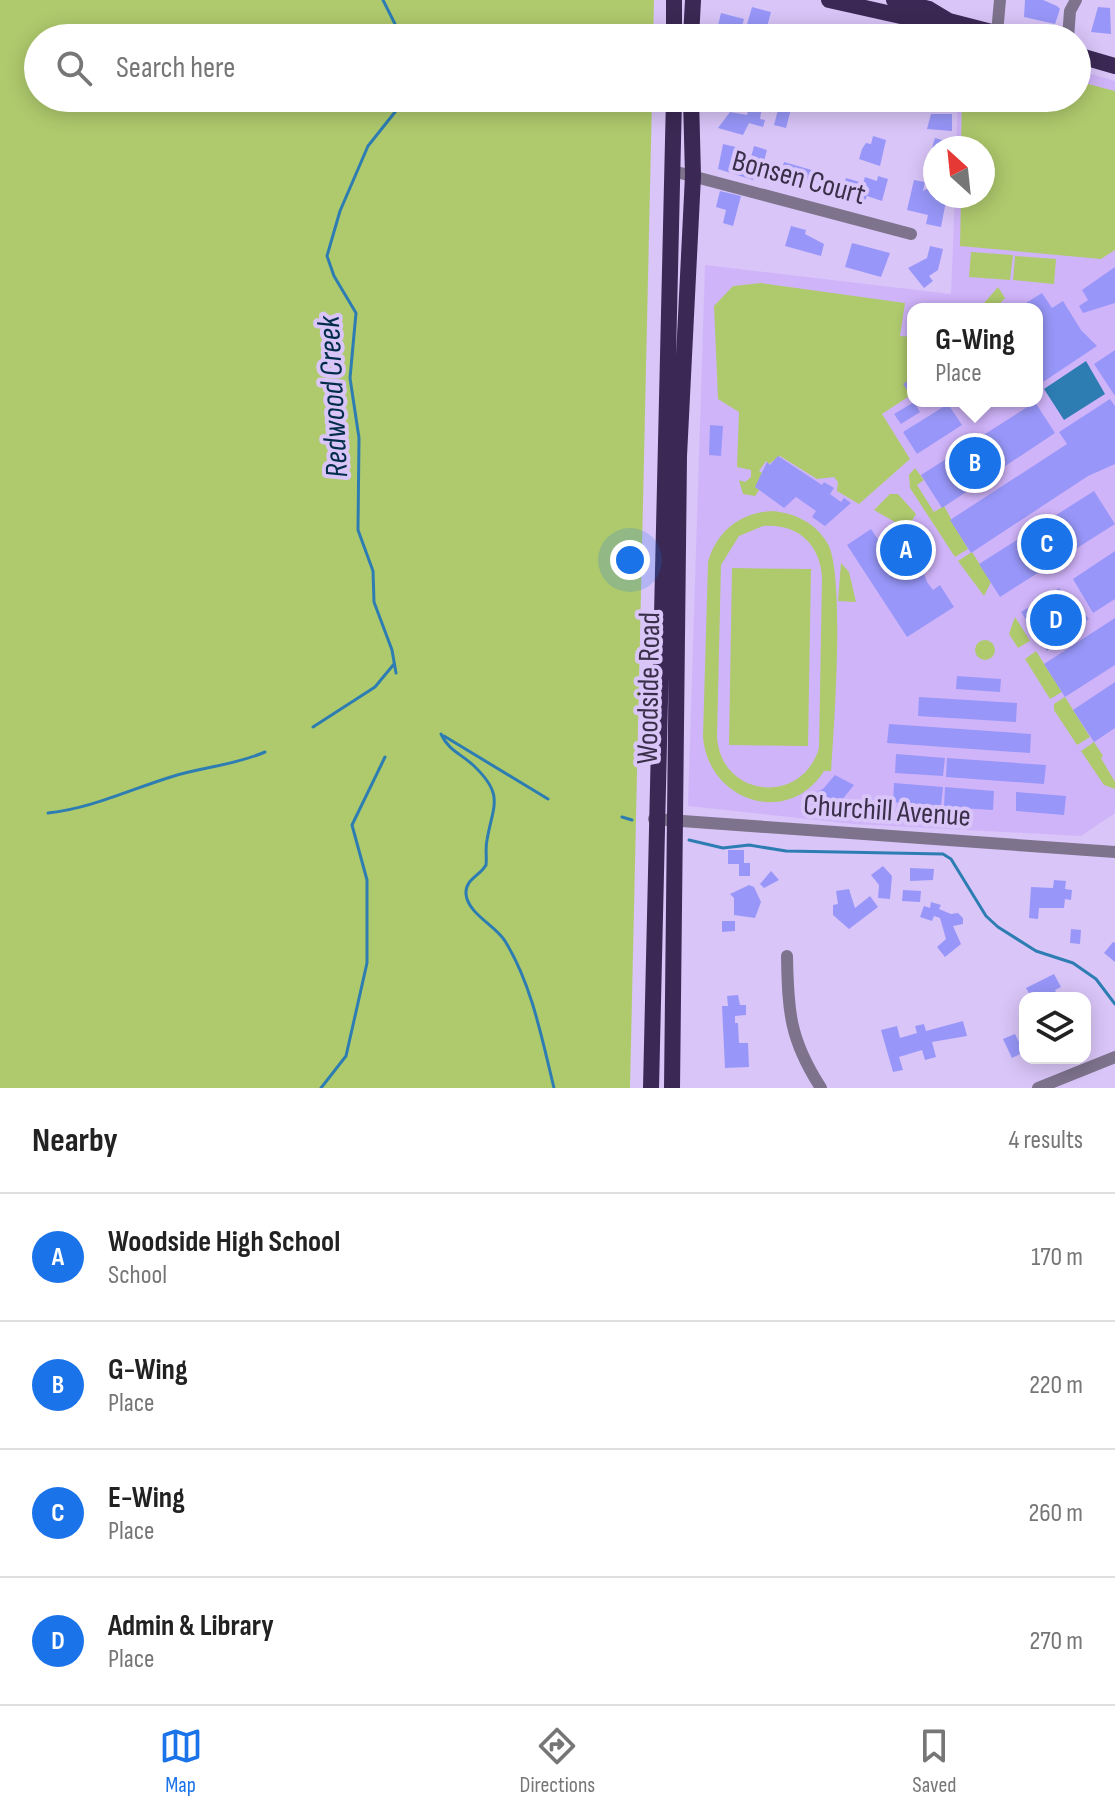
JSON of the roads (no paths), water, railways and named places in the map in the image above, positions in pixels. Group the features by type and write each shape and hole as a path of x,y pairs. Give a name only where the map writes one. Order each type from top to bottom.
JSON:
{"main road":[{"path":"674,0 674,24"},
{"path":"692,24 693,0"},
{"path":"692,19 702,0"},
{"path":"829,0 923,21 961,24"},
{"path":"894,0 929,9 949,21"},
{"path":"1091,59 1115,66"},
{"name":"Woodside Road","path":"651,1088 654,819 674,112"},
{"name":"Woodside Road","path":"672,1088 679,456 693,176 691,112"}],"street":[{"path":"998,24 1000,0"},
{"path":"1069,24 1070,11 1076,0"},
{"name":"Bonsen Court","path":"673,171 911,234"},
{"name":"Churchill Avenue","path":"654,819 1115,852"},
{"path":"787,956 788,1016 794,1041 821,1088"},
{"path":"1038,1088 1081,1068 1115,1057"}],"water":[{"path":"1086,361 1105,394 1064,420 1044,389"}],"waterway":[{"name":"Redwood Creek","path":"383,0 395,24"},
{"name":"Redwood Creek","path":"395,112 368,146 340,211 327,256 334,276 356,313 350,378 359,438 358,530 373,571 374,602 392,650 396,673"},
{"name":"Redwood Creek","path":"313,727 375,687 394,664"},
{"name":"Redwood Creek","path":"441,734 451,748 483,775 493,793 494,809 486,843 486,865 470,881 466,894 472,908 501,935 514,958 535,1013 554,1088"},
{"path":"444,736 548,799"},
{"name":"Redwood Creek","path":"48,813 81,807 174,776 265,752"},
{"path":"321,1088 346,1056 367,963 367,880 352,825 385,757"},
{"path":"622,817 632,820"},
{"path":"689,840 723,848 749,845 786,851 943,854 951,859 986,916 998,927 1036,951 1073,963 1096,979 1115,1004"}],"place":[{"name":"G-Wing","path":"975,463"},
{"name":"E-Wing","path":"1047,544"},
{"name":"Woodside High School","path":"906,550"},
{"name":"Admin & Library","path":"1056,620"}]}
